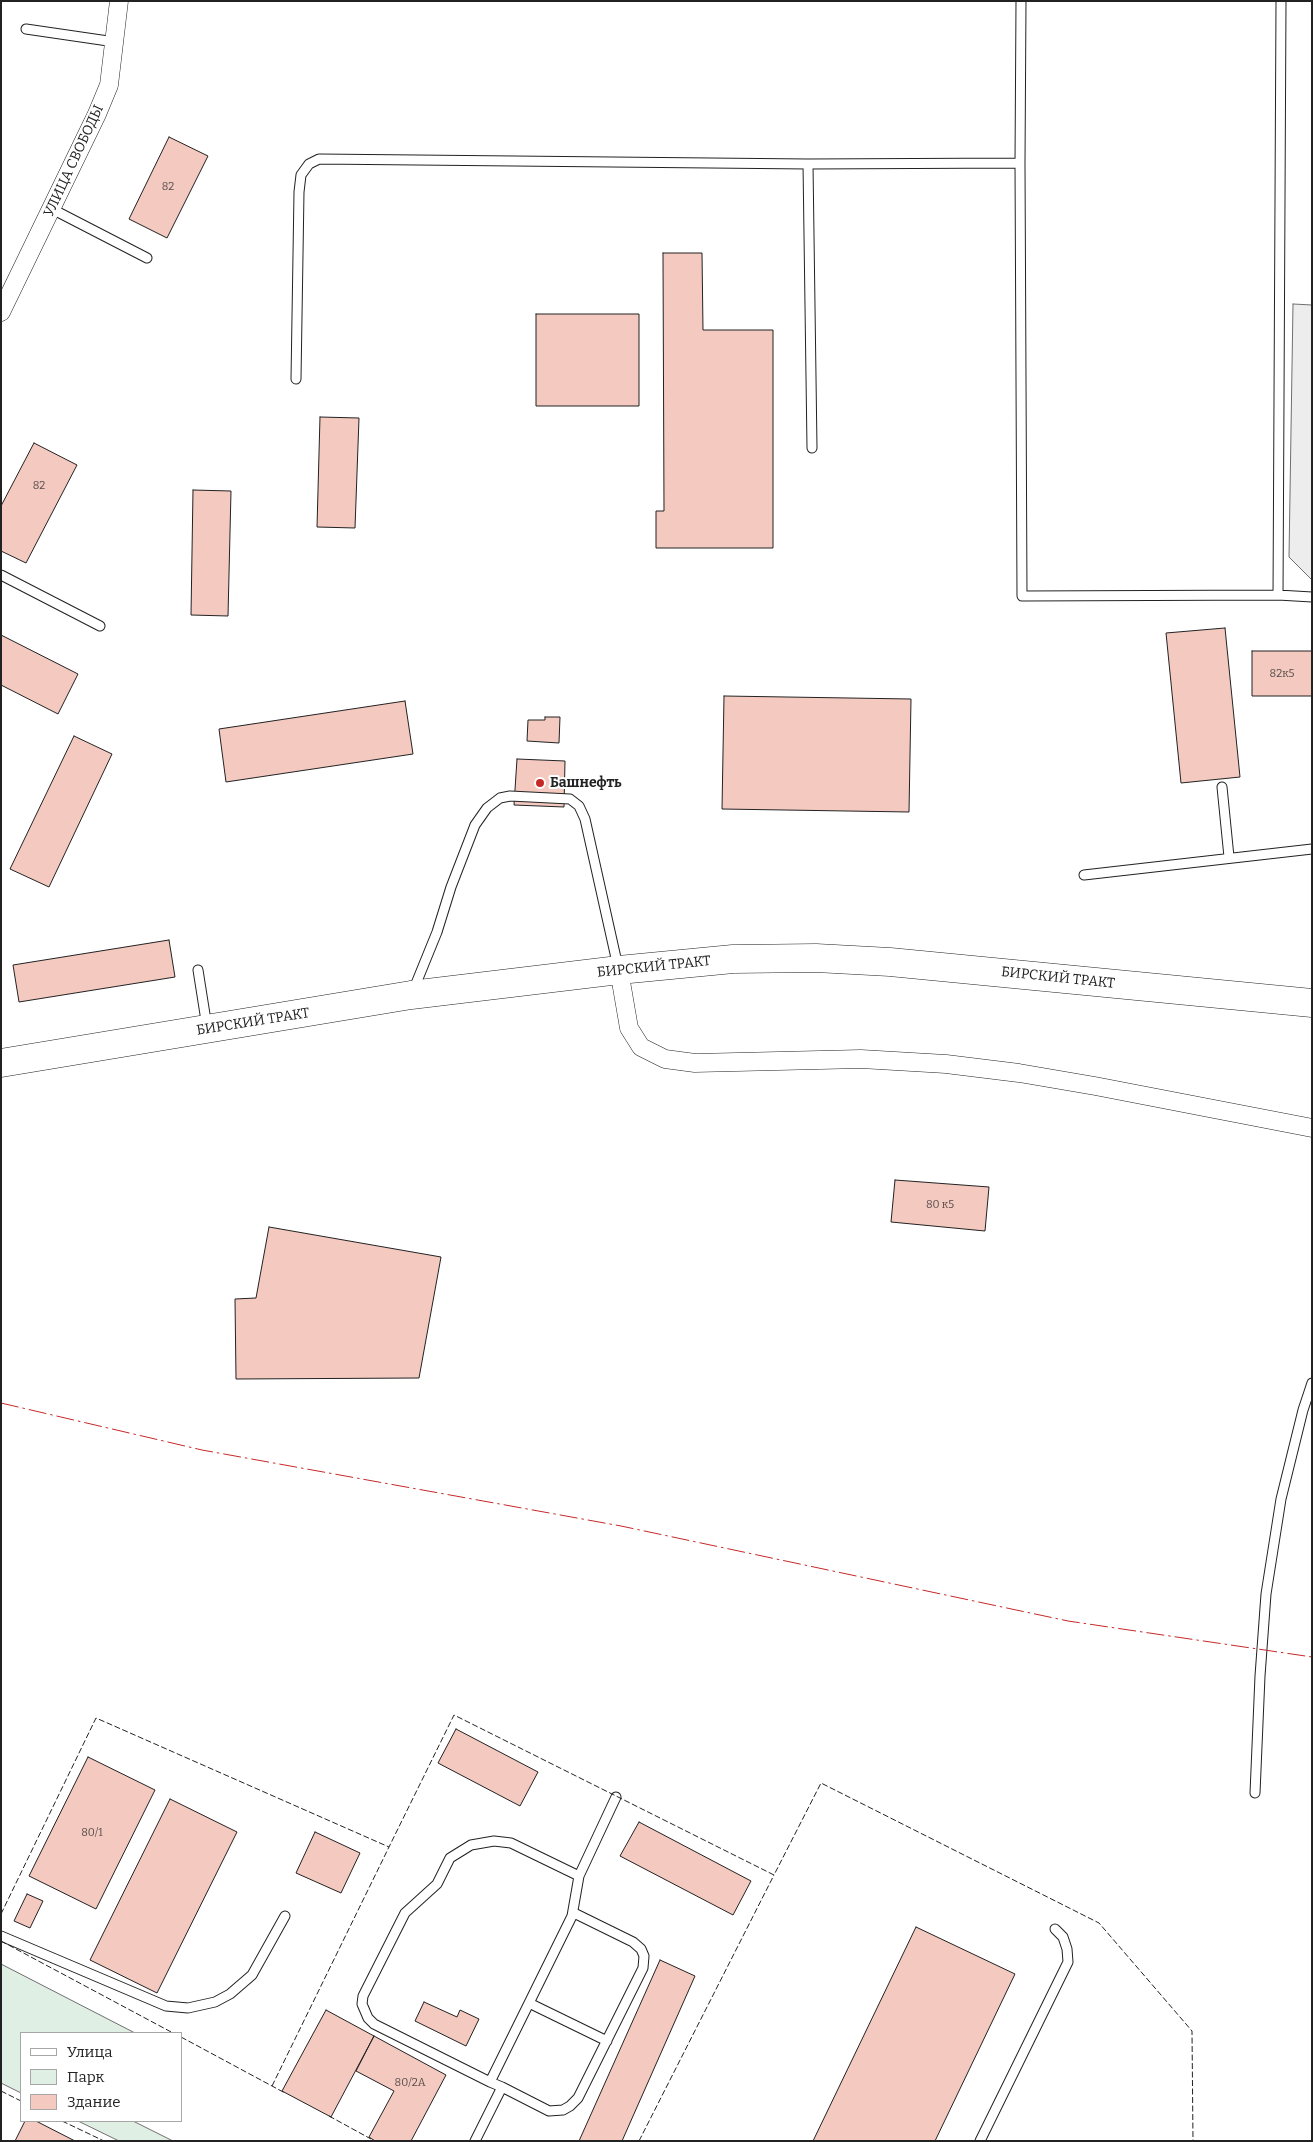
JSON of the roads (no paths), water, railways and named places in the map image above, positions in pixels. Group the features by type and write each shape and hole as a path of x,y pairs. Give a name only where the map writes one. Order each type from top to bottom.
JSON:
{"main road":[{"name":"БИРСКИЙ ТРАКТ","path":"1,1063 411,995 619,970 733,959 816,958 890,962 1312,1003"}],"street":[{"name":"УЛИЦА СВОБОДЫ","path":"1,312 52,209 109,85 119,1"},
{"path":"619,970 628,1028 640,1047 665,1059 696,1063 861,1059 946,1064 1019,1073 1095,1086 1312,1128"}],"lane":[{"path":"1021,1 1022,596 1278,595 1312,597"},
{"path":"1278,595 1281,1"},
{"path":"26,28 115,42"},
{"path":"296,379 299,192 301,175 310,164 319,160 808,164 1020,163"},
{"path":"808,164 812,448"},
{"path":"52,209 147,258"},
{"path":"1,575 100,626"},
{"path":"1222,787 1229,857"},
{"path":"411,995 437,932 451,887 475,825 487,808 500,798 510,796 570,799 579,806 585,819 619,970"},
{"path":"1084,875 1312,849"},
{"path":"198,970 208,1030"},
{"path":"1255,1793 1266,1594 1281,1500 1303,1410 1312,1383"},
{"path":"490,2082 574,1913 578,1876 616,1797"},
{"path":"574,1913 633,1942 644,1956 643,1968 578,2098 563,2110 549,2111 490,2082 374,2024 364,2011 363,1996 402,1917 412,1905 434,1888 450,1858 461,1850 483,1842 511,1843 578,1876"},
{"path":"1,1936 166,2006 188,2008 215,2002 230,1994 252,1976 285,1916"},
{"path":"980,2141 1068,1962 1067,1949 1063,1938 1055,1929"},
{"path":"530,2003 606,2041"},
{"path":"475,2141 502,2087"}],"place":[{"name":"Башнефть","path":"540,783"}]}
